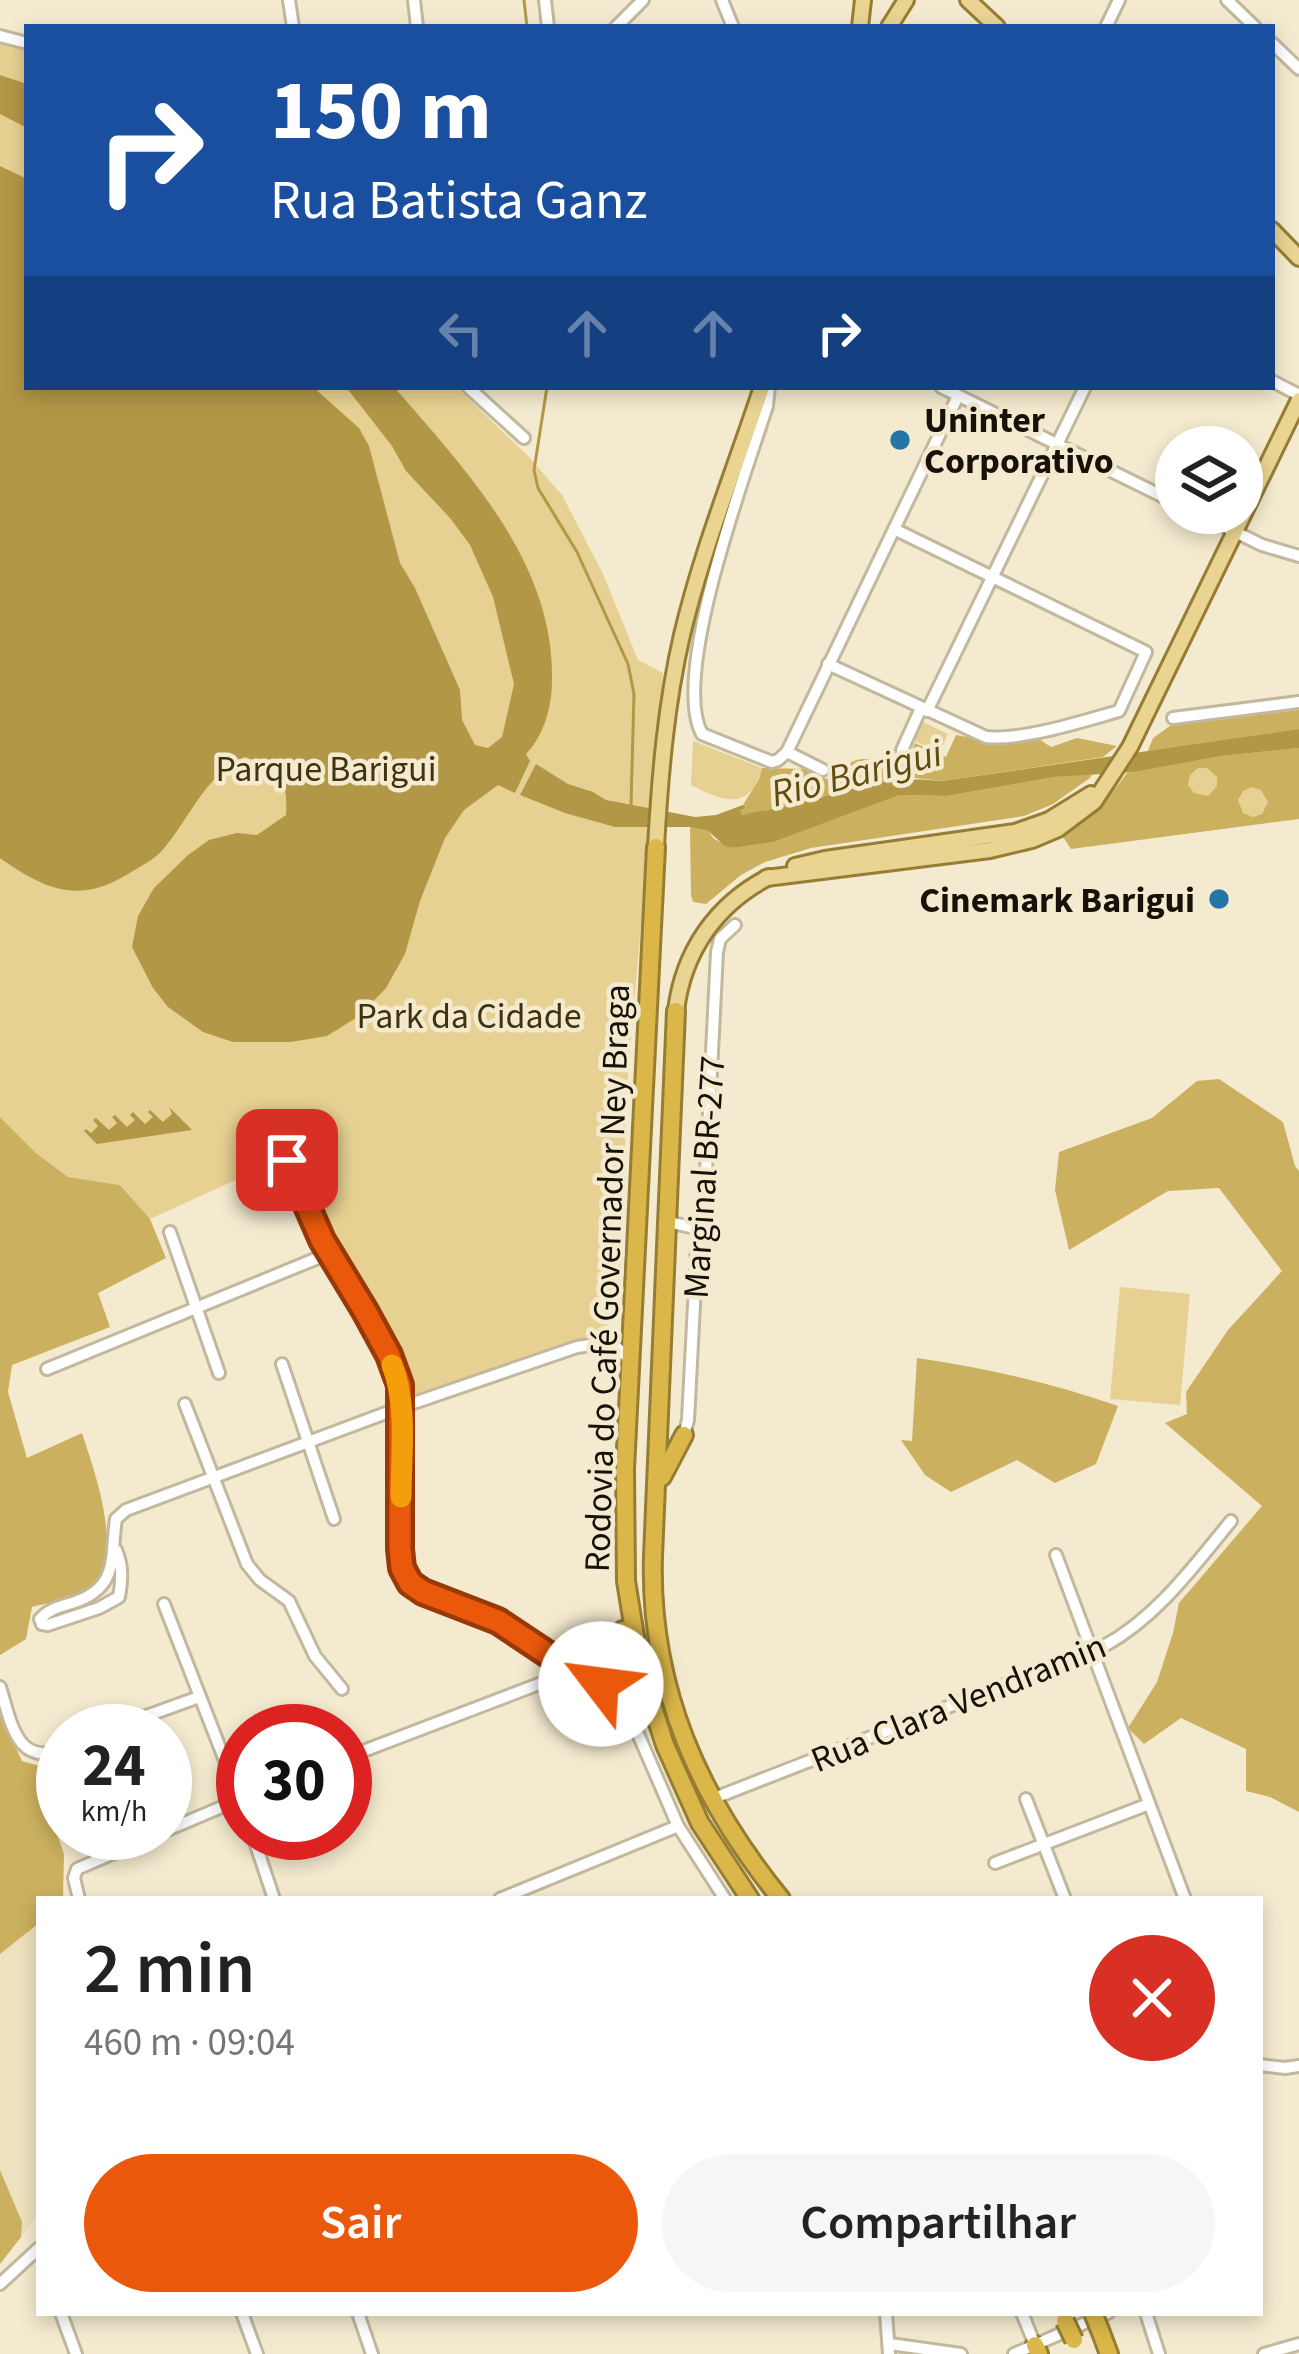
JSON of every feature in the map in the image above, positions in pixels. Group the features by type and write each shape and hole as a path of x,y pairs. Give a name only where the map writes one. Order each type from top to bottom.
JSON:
{"highway":[{"name":"Rodovia do Café Governador Ney Braga","path":"656,847 624,1503 629,1608 643,1679 676,1771 700,1823 748,1896"},
{"name":"Rodovia do Café Governador Ney Braga","path":"676,1011 652,1580 660,1659 676,1717 712,1799 779,1896"},
{"path":"656,1495 684,1436"},
{"path":"619,1690 625,1652 620,1579 624,1503"},
{"path":"720,1856 728,1896"},
{"path":"1064,2317 1077,2347"},
{"path":"1100,2319 1109,2354"}],"main road":[{"path":"968,0 994,24"},
{"path":"1275,233 1299,258"},
{"path":"656,847 668,705 683,632 700,568 764,390"},
{"path":"1263,473 1299,397"},
{"path":"676,1011 685,968 703,935 731,902 766,878 825,860 980,839 1034,826 1081,802 1113,775 1234,534"}],"street":[{"path":"619,24 643,0"},
{"path":"1227,0 1253,24"},
{"path":"1275,46 1299,69"},
{"path":"471,390 524,438"},
{"path":"765,390 767,406 705,607 695,713 702,734 766,760 782,756 823,770"},
{"path":"947,390 1155,493"},
{"path":"902,750 1084,390"},
{"path":"782,756 958,396"},
{"path":"828,664 972,732 997,738 1119,710 1146,652 894,529"},
{"path":"1240,534 1299,556"},
{"path":"1173,718 1299,702"},
{"name":"Marginal BR-277","path":"684,1436 697,1247 704,1212 716,952 720,939 735,925"},
{"path":"287,1160 330,1253 389,1355 400,1385 400,1549 410,1583 498,1621 573,1671 619,1690 678,1826 727,1896"},
{"path":"668,1222 700,1229"},
{"path":"170,1232 219,1373"},
{"path":"47,1369 330,1253"},
{"path":"114,1547 123,1579 119,1597 42,1624 40,1619 48,1610 83,1599 110,1575 116,1519 127,1510 578,1347 611,1342 630,1360"},
{"path":"282,1364 334,1520"},
{"path":"185,1404 250,1570 289,1601 315,1656 342,1689"},
{"name":"Rua Clara Vendramin","path":"712,1799 1117,1639 1148,1616 1231,1521"},
{"path":"1056,1555 1184,1896"},
{"path":"164,1604 216,1738"},
{"path":"372,1748 573,1671"},
{"path":"0,1687 15,1734 36,1754"},
{"path":"178,1704 199,1696"},
{"path":"1026,1799 1064,1896"},
{"path":"995,1863 1149,1804"},
{"path":"507,1896 678,1826"},
{"path":"79,1896 74,1878 77,1868 95,1860"},
{"path":"261,1860 273,1896"},
{"path":"1263,2065 1299,2066"},
{"path":"0,2284 36,2252"},
{"path":"63,2316 76,2354"},
{"path":"243,2316 257,2354"},
{"path":"359,2316 372,2354"},
{"path":"886,2316 889,2349 961,2354"},
{"path":"1023,2316 1037,2349"},
{"path":"1147,2316 1159,2354"},
{"path":"1014,2354 1037,2349 1100,2319"},
{"path":"1264,2354 1299,2344"}],"shaded area":[{"path":"0,75 24,83 24,126 0,114"},
{"path":"0,166 24,178 24,390 316,390 359,428 369,446 400,563 460,690 462,720 475,745 488,748 502,737 514,684 493,597 470,545 406,471 348,390 397,390 476,485 522,557 549,636 552,679 543,729 526,754 530,761 515,793 498,785 464,810 445,838 405,954 386,988 359,1016 327,1036 291,1042 233,1042 203,1032 168,1007 132,947 138,916 154,888 188,855 209,840 237,833 257,835 286,815 283,783 274,770 245,757 231,764 209,785 161,851 93,889 47,885 0,858"},
{"path":"1299,710 1299,729 1147,753 1153,738 1170,726"},
{"path":"1299,729 1299,748 1134,772 1055,777 947,796 900,795 774,842 733,848 708,831 615,827 520,795 536,764 606,800 695,817 743,805 742,815 883,782 942,781"},
{"path":"956,735 995,742 1034,736 1051,747 1077,738 1117,746 1103,757 942,781 907,777 783,808 739,812 746,808 743,805 762,768 807,769 826,779 857,760 905,762 915,743 946,757"},
{"path":"1299,748 1299,819 1071,849 1061,834 1097,807 1127,773","holes":["1198,768 1207,768 1217,777 1217,786 1208,796 1194,793 1188,785","1252,787 1261,790 1268,802 1262,814 1253,817 1243,813 1238,800"]},
{"path":"1092,774 1053,804 1024,816 811,848 765,862 706,904 693,902 690,827 708,831 733,848 774,842 900,795 947,796"},
{"path":"1219,1079 1283,1122 1299,1171 1299,1812 1246,1791 1246,1749 1181,1718 1144,1744 1128,1728 1157,1682 1179,1603 1262,1506 1165,1423 1187,1414 1186,1392 1228,1330 1282,1271 1219,1188 1168,1191 1069,1250 1055,1190 1059,1152 1152,1118 1197,1081"},
{"path":"169,1107 192,1130 97,1144 84,1131 91,1133 98,1126 96,1118 109,1130 117,1123 115,1115 127,1127 135,1120 130,1115 133,1112 145,1124 153,1117 150,1110 163,1122 172,1114"},
{"path":"0,1117 68,1177 120,1185 150,1219 166,1258 98,1293 110,1327 12,1365 8,1392 27,1458 82,1433 104,1509 106,1550 103,1568 90,1588 32,1607 26,1639 0,1655"},
{"path":"917,1358 1019,1377 1118,1406 1096,1464 1055,1483 1017,1460 951,1492 925,1475 901,1440 912,1441"},
{"path":"0,1713 22,1761 36,1765 36,1860 64,1860 63,1896 36,1896 36,1925 0,1954"},
{"path":"0,1737 36,1819 36,1860 51,1860 63,1896 36,1896 36,2218 0,2264"},
{"path":"0,2170 22,2222 21,2237 0,2264"}],"green space":[{"name":"Parque Barigui","path":"0,44 24,50 24,390 459,390 562,495 603,574 638,660 663,673 628,1073 619,1292 604,1335 413,1397 271,1164 150,1219 120,1185 68,1177 0,1117"},
{"path":"921,721 948,734 940,752 912,740"},
{"path":"693,741 762,768 750,792 724,799 691,785"},
{"path":"1203,767 1218,782 1203,797 1188,782"},
{"path":"1253,787 1268,802 1253,817 1238,802"},
{"path":"1120,1287 1190,1294 1180,1405 1110,1399"}],"waterway":[{"path":"524,0 527,24"},
{"path":"547,390 534,470 538,488 577,552 628,664 634,694 631,805"}],"slow traffic":[{"path":"392,1365 402,1407 401,1497"}],"place":[{"name":"Uninter Corporativo","path":"900,440"},
{"name":"Cinemark Barigui","path":"1219,899"}],"route":[{"path":"287,1160 322,1240 389,1355 400,1385 400,1549 410,1583 498,1621 601,1684"}],"water label":[{"name":"Rio Barigui","path":"856,772"}],"park label":[{"name":"Park da Cidade","path":"469,1015"}]}
